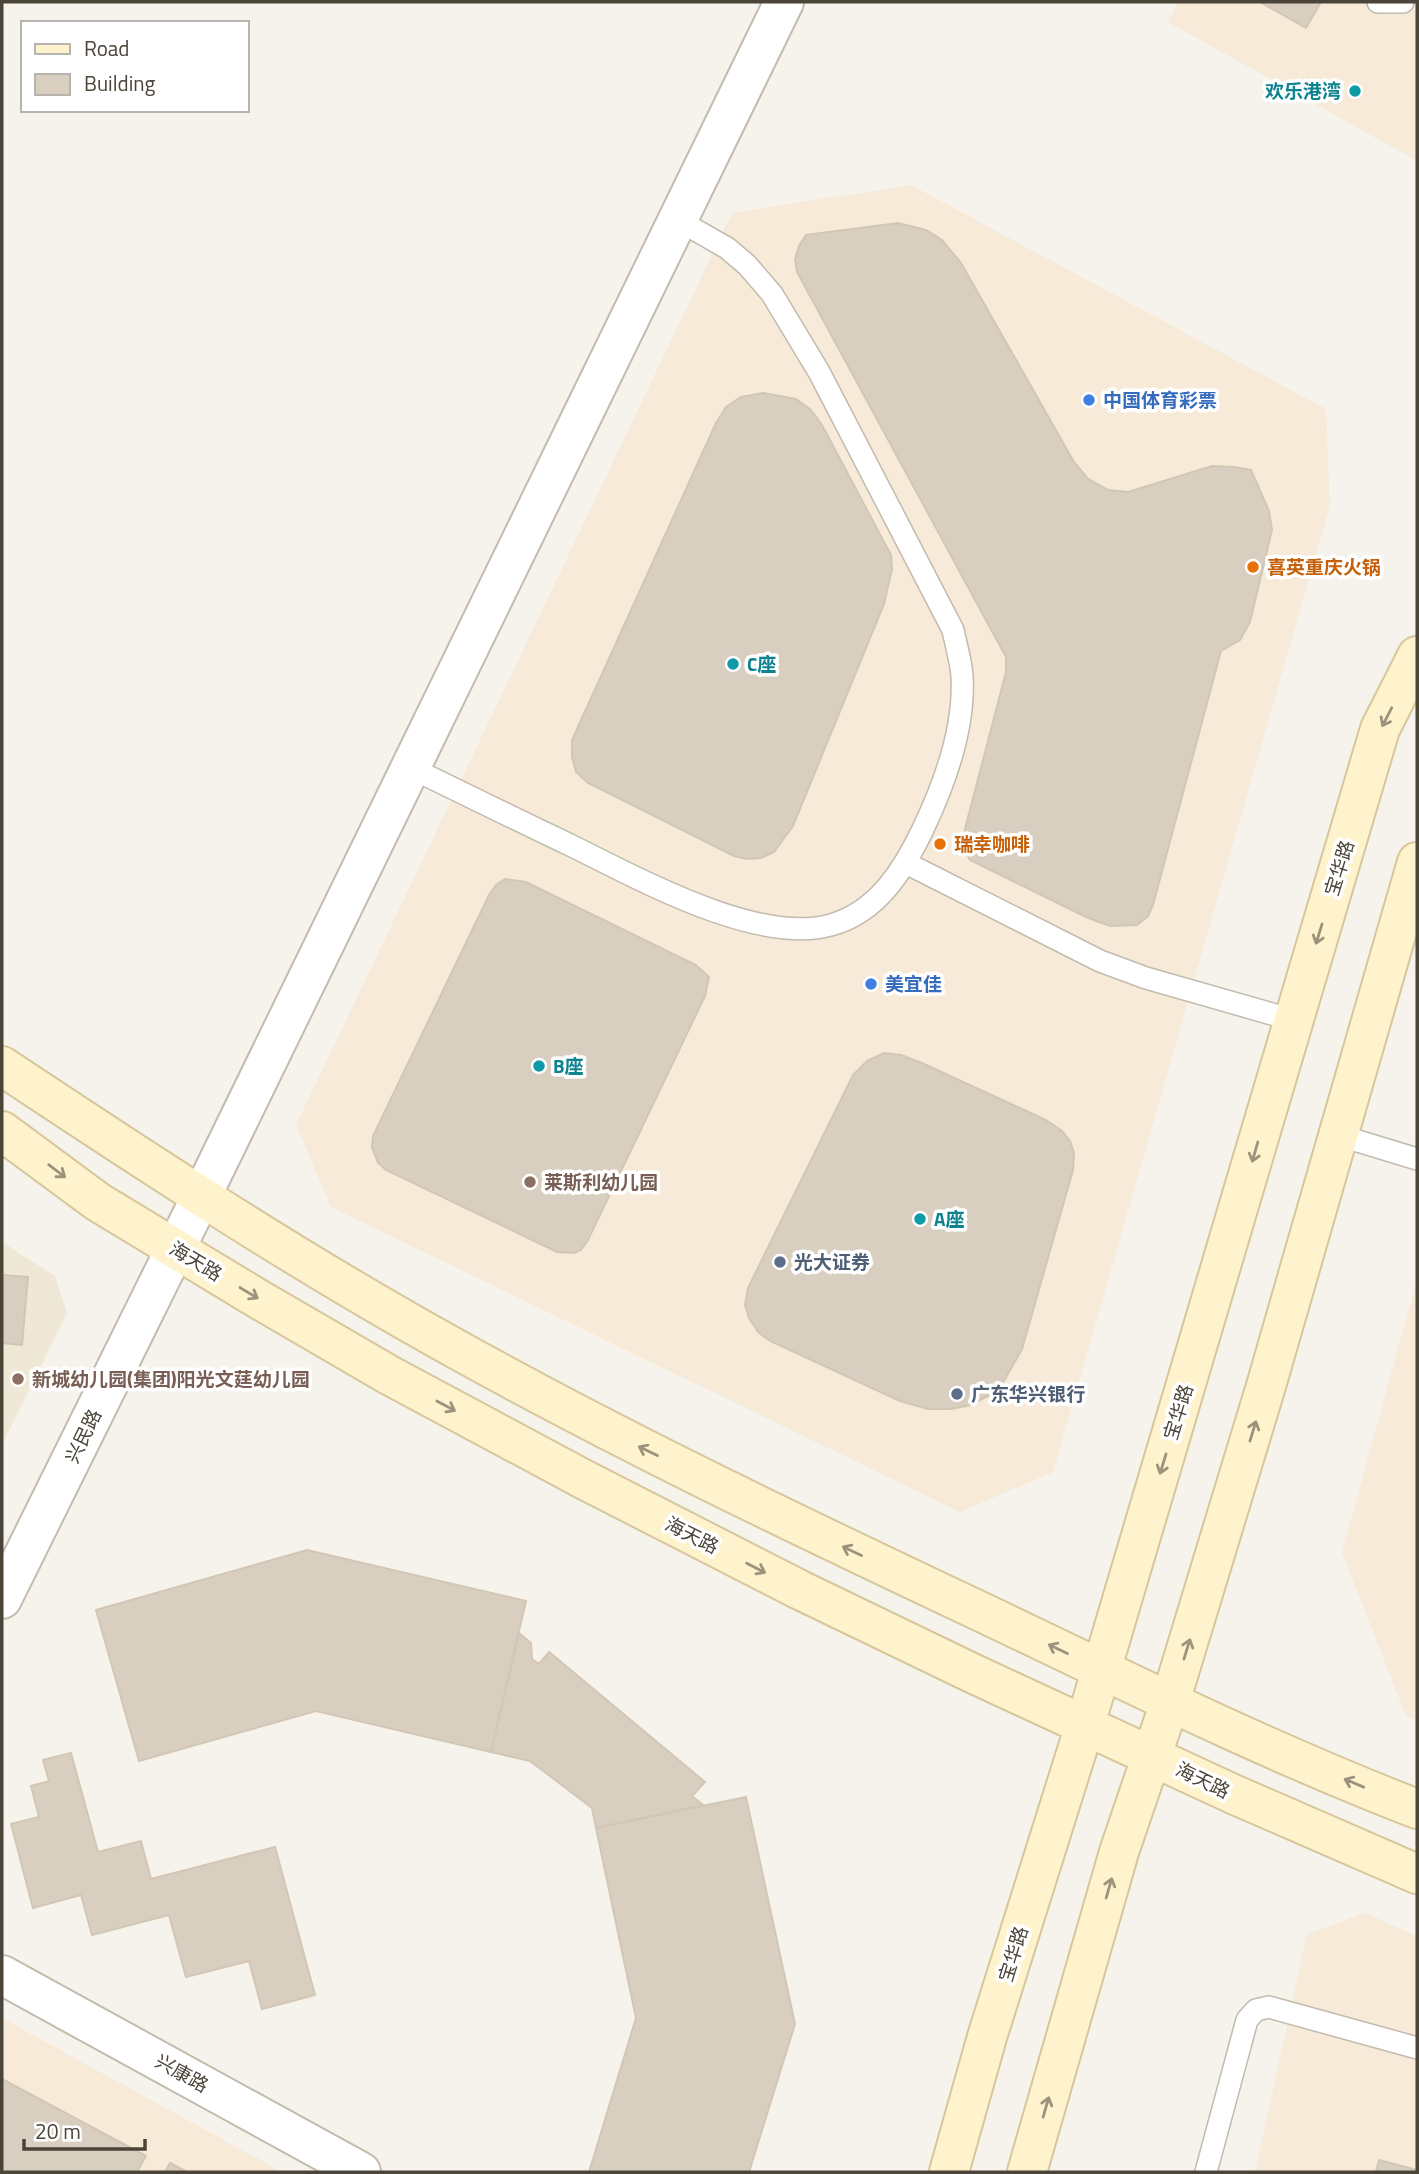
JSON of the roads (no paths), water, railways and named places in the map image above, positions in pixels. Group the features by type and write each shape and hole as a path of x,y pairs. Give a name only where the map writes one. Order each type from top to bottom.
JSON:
{"main road":[{"name":"宝华路","path":"949,2172 991,2024 1085,1725 1380,729 1417,656"},
{"path":"1027,2172 1119,1852 1153,1756 1262,1399 1417,862"},
{"path":"2,1066 201,1197 410,1323 586,1420 818,1535 1251,1740 1417,1809"},
{"name":"海天路","path":"2,1131 98,1202 176,1249 389,1375 583,1479 972,1674 1233,1794 1417,1874"}],"street":[{"name":"兴民路","path":"2,1599 176,1249 784,2"},
{"name":"兴康路","path":"2,1975 361,2172"}],"lane":[{"path":"1378,2 1403,2"},
{"path":"411,768 664,891 724,915 764,925 801,928 831,925 862,910 886,890 906,863 929,816 948,763 962,709 962,675 953,630 819,372 772,294 747,265 727,248 678,220"},
{"path":"906,863 1100,961 1146,978 1293,1020"},
{"path":"1338,1135 1417,1159"},
{"path":"1206,2172 1247,2021 1256,2010 1269,2007 1417,2048"}],"place":[{"name":"欢乐港湾","path":"1355,91"},
{"name":"中国体育彩票","path":"1089,400"},
{"name":"喜英重庆火锅","path":"1253,567"},
{"name":"C座","path":"733,664"},
{"name":"瑞幸咖啡","path":"940,844"},
{"name":"美宜佳","path":"871,984"},
{"name":"B座","path":"539,1066"},
{"name":"莱斯利幼儿园","path":"530,1182"},
{"name":"A座","path":"920,1219"},
{"name":"光大证券","path":"780,1262"},
{"name":"新城幼儿园(集团)阳光文莛幼儿园","path":"18,1379"},
{"name":"广东华兴银行","path":"957,1394"}]}
